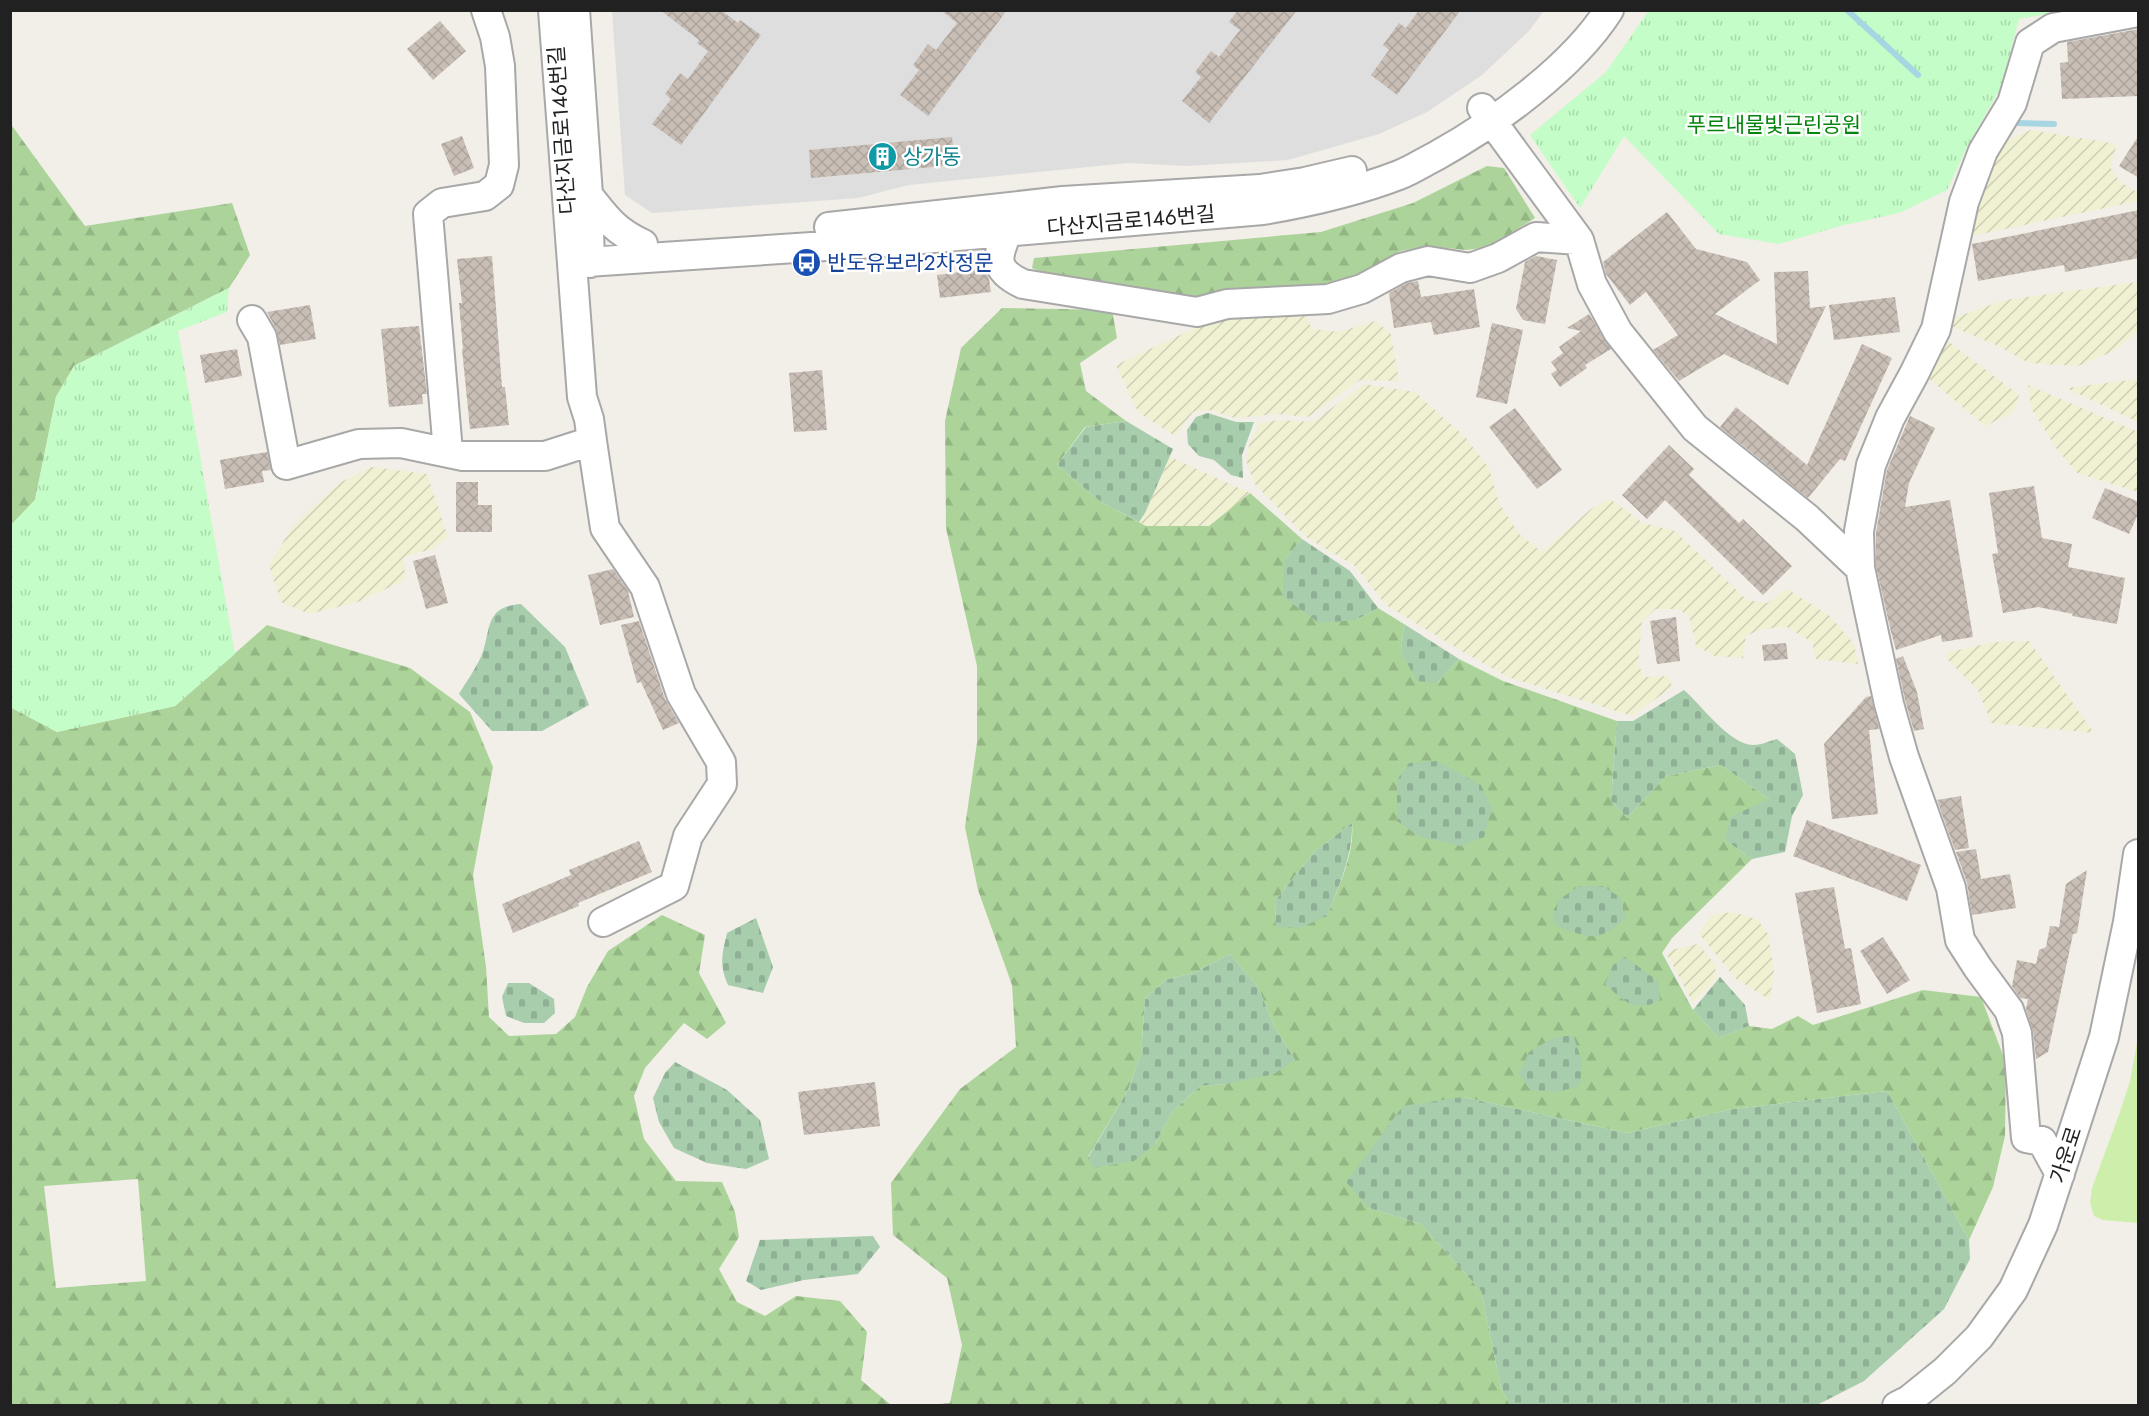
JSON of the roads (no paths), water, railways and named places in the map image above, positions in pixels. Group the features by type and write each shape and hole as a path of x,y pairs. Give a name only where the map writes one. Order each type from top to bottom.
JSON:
{"street":[{"path":"448,453 428,214 442,203 485,196 499,185 504,165 500,66 495,37 486,10"},
{"name":"다산지금로146번길","path":"553,10 580,255 582,396 590,430 605,528 645,587 681,694 721,762 722,784 688,836 674,886 603,922"},
{"name":"다산지금로146번길","path":"575,10 588,195 580,255"},
{"name":"다산지금로146번길","path":"580,255 887,242 1263,210 1309,202 1402,174 1452,147 1487,115 1585,10"},
{"name":"다산지금로146번길","path":"580,255 643,243 855,224 1063,201 1260,189 1345,173 1395,156 1442,133 1487,115 1561,67 1603,20 1609,10"},
{"path":"2060,1174 2042,1141 2026,1138 2018,1033 2009,1010 1960,940 1951,888 1904,757 1889,704 1860,568 1859,531 1871,465 1890,418 1914,375 1936,328 1964,202 1983,151 2012,103 2030,43 2053,28 2139,12"},
{"path":"1487,115 1579,240 1592,284 1618,332 1695,428 1807,518 1860,568"},
{"path":"588,195 609,222 625,235 643,243"},
{"path":"1008,231 998,253 1000,263 1006,276 1023,284 1197,312 1227,304 1328,299 1362,289 1401,268 1428,261 1470,268 1498,258 1536,237 1579,240"},
{"path":"252,320 262,337 286,465 359,444 401,442 463,456 545,456 590,430"},
{"name":"가운로","path":"1897,1406 1909,1400 1945,1371 1972,1344 2013,1290 2043,1225 2104,1037 2128,922 2139,854"}],"waterway":[{"path":"1847,10 1918,75"},
{"path":"2018,123 2054,124"}],"place":[{"name":"상가동","path":"882,157"},
{"name":"반도유보라2차정문","path":"806,263"}],"park label":[{"name":"푸르내물빛근린공원","path":"1774,125"}]}
